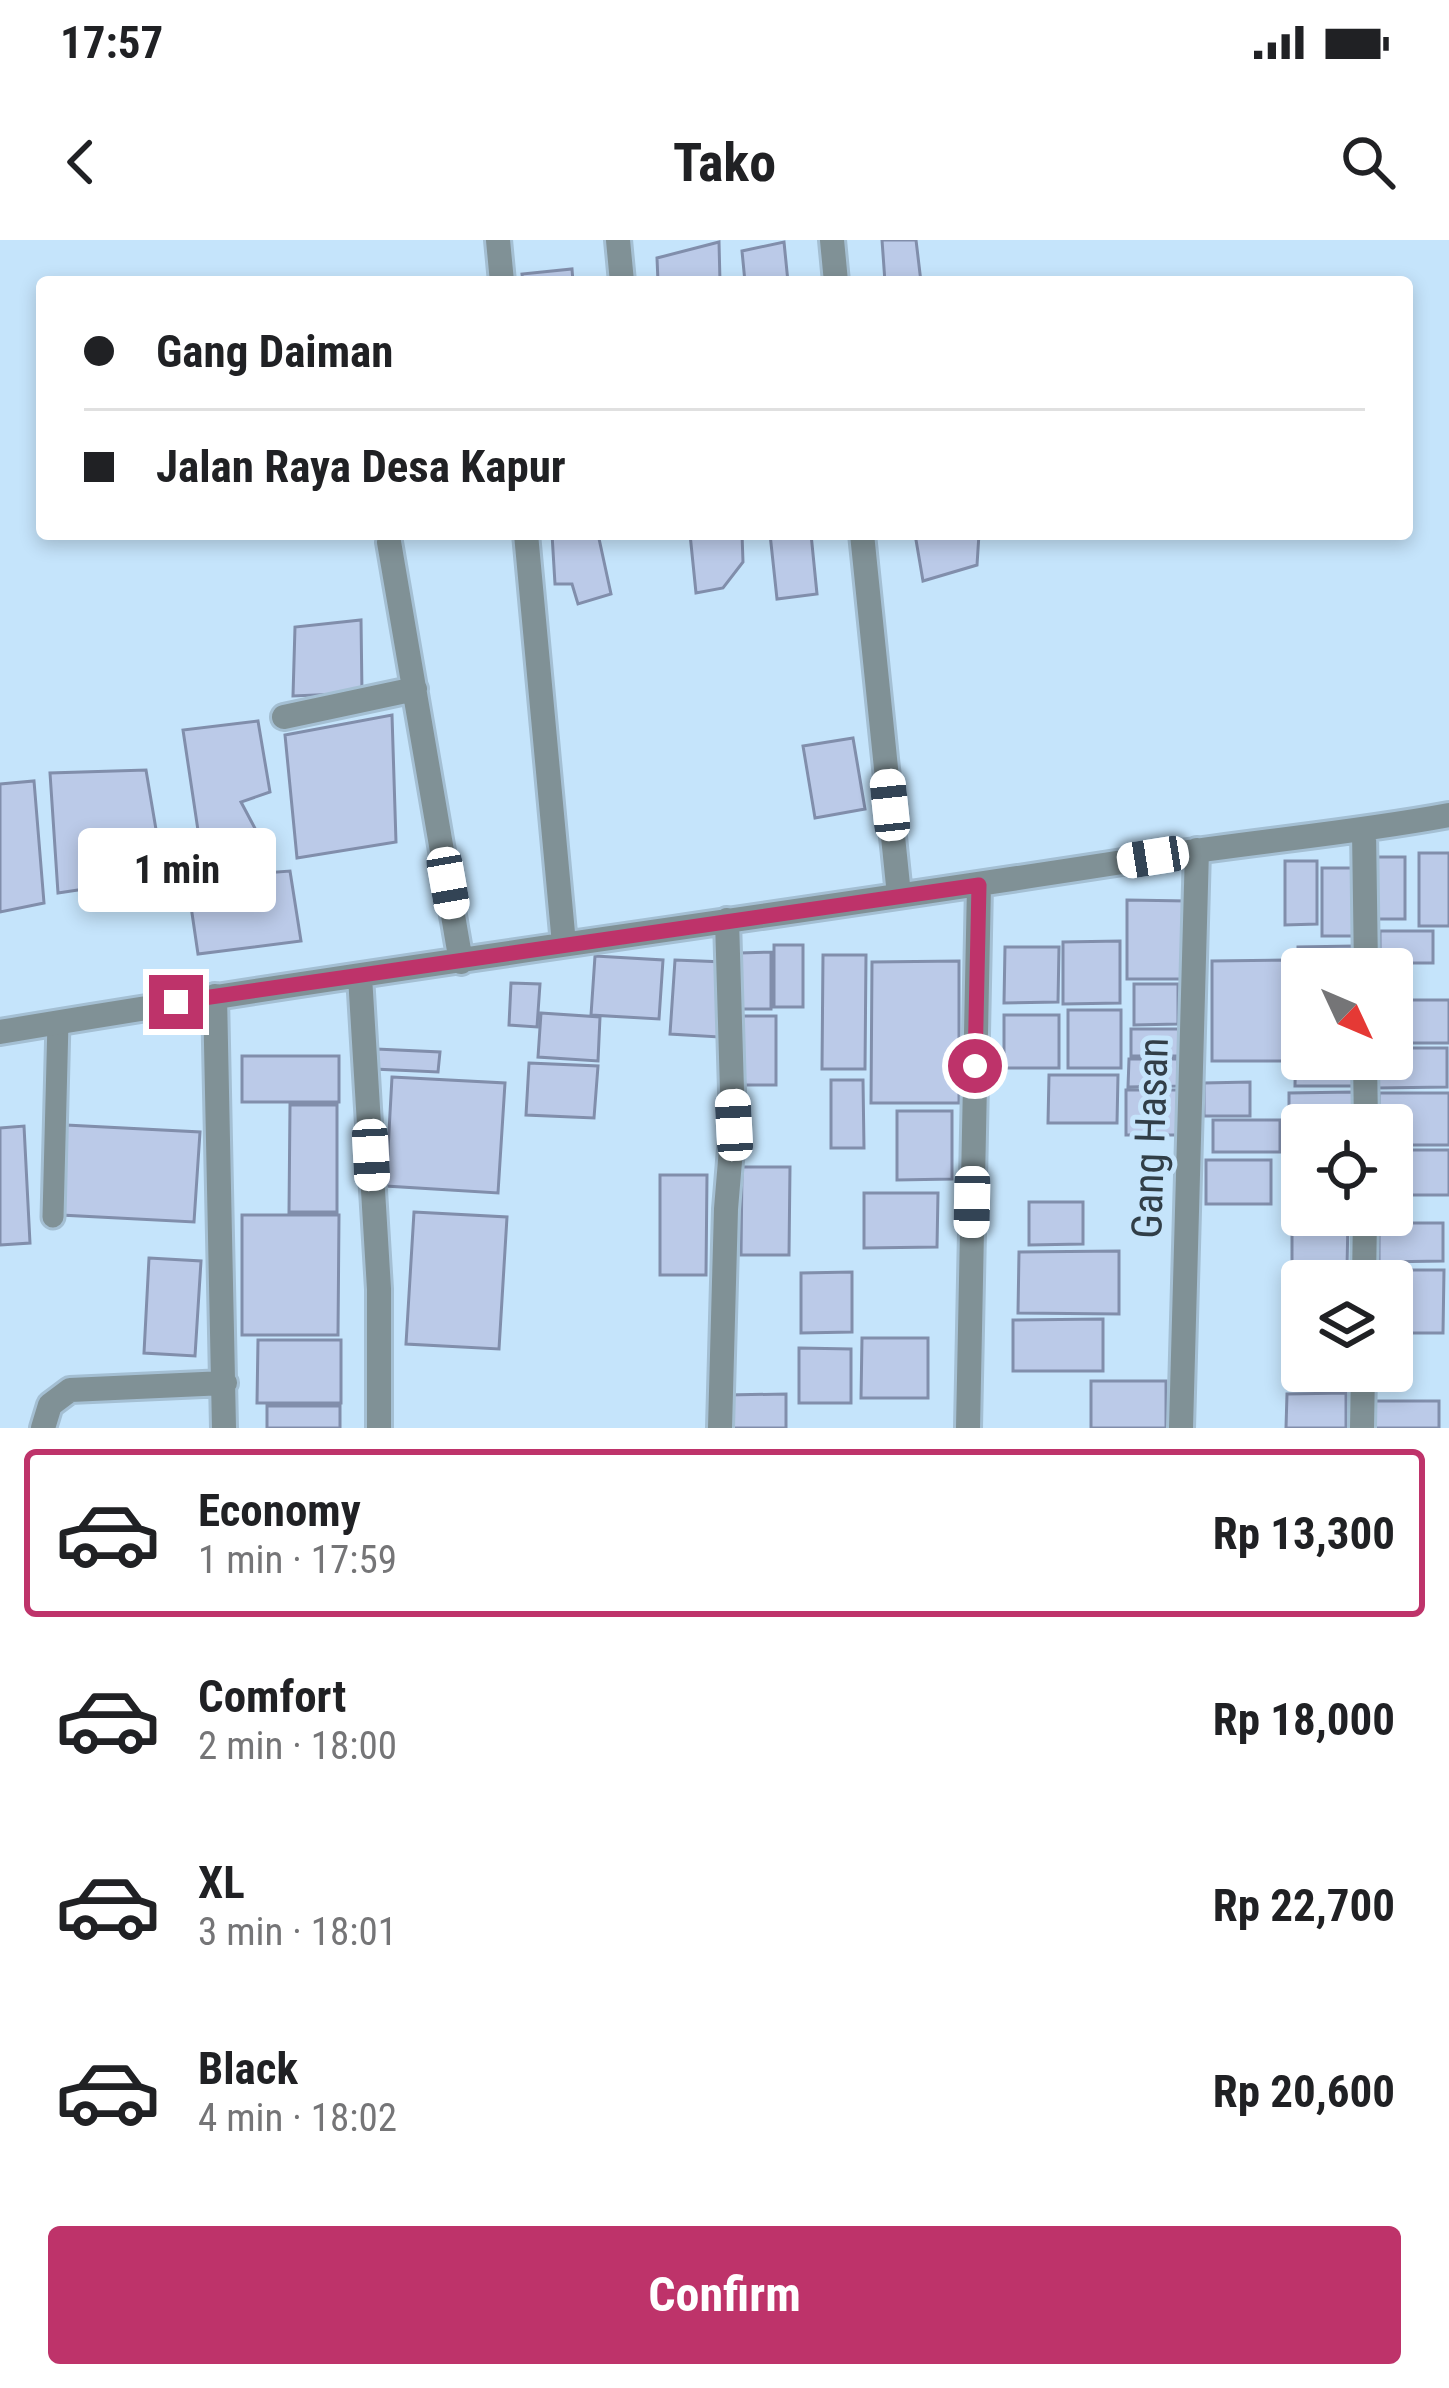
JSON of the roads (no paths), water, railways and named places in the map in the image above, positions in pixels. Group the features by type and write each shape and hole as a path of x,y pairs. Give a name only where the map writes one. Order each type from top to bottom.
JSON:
{"street":[{"path":"499,240 502,276"},
{"path":"618,240 621,276"},
{"path":"832,240 835,276"},
{"path":"527,540 564,944"},
{"path":"863,540 898,896"},
{"path":"389,542 461,962"},
{"path":"284,717 415,688"},
{"path":"0,1032 1197,850 1364,831 1449,814"},
{"path":"1364,831 1366,948"},
{"name":"Gang Hasan","path":"1180,1428 1197,850"},
{"path":"968,1428 979,885"},
{"path":"720,1428 725,1208 734,1125 728,920"},
{"path":"360,976 379,1289 379,1428"},
{"path":"215,996 224,1428"},
{"path":"43,1428 50,1405 70,1390 225,1383"},
{"path":"1362,1428 1363,1392"}],"lane":[{"path":"52,1216 58,1022"}]}
